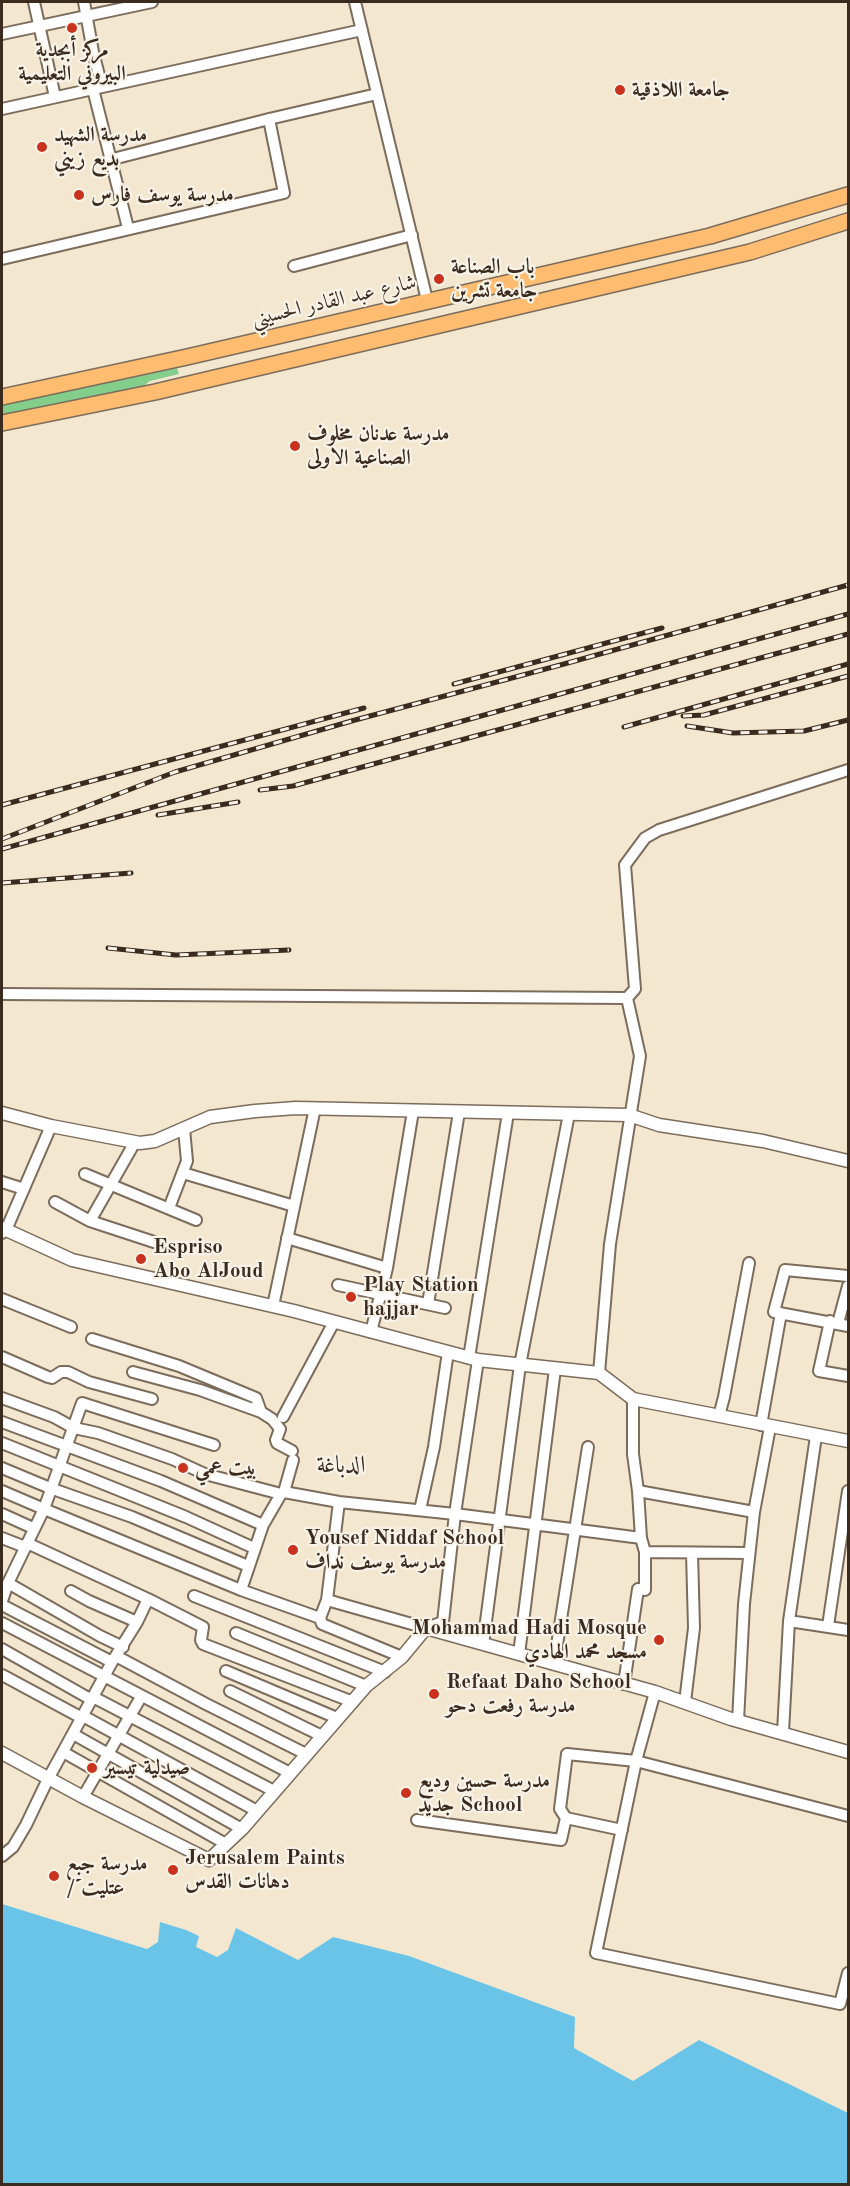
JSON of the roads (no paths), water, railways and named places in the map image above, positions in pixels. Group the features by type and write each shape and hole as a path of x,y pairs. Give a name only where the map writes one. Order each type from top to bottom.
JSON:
{"main road":[{"name":"شارع عبد القادر الحسيني","path":"2,397 187,357 710,236 849,195"},
{"path":"2,423 155,392 750,252 849,221"},
{"path":"155,392 178,382 185,371 187,357"}],"street":[{"path":"34,2 55,98"},
{"path":"84,2 109,160 128,228"},
{"path":"2,34 152,2"},
{"path":"355,2 427,300"},
{"path":"2,109 362,30"},
{"path":"109,160 377,94"},
{"path":"2,259 128,228 284,194 269,119"},
{"path":"294,266 411,235"},
{"path":"2,994 627,998 635,989 625,865 645,838 659,830 849,770"},
{"path":"598,1373 610,1244 640,1056 627,998"},
{"path":"2,1113 51,1126 135,1142 155,1141 201,1120 220,1115 255,1111 315,1108 629,1115 659,1125 763,1141 849,1161"},
{"path":"273,1306 315,1108"},
{"path":"371,1332 387,1268 413,1111"},
{"path":"428,1304 459,1112"},
{"path":"2,1753 48,1779 209,1860 242,1828 366,1686 402,1657 426,1628 443,1622 454,1514 508,1113"},
{"path":"483,1644 520,1365 569,1114"},
{"path":"51,1126 24,1189 3,1230 72,1260 273,1306 474,1359 598,1373 633,1399 849,1441"},
{"path":"169,1208 187,1161 184,1129"},
{"path":"90,1221 135,1142"},
{"path":"183,1173 294,1206"},
{"path":"85,1174 196,1220"},
{"path":"2,1182 24,1189"},
{"path":"55,1202 90,1221 154,1242"},
{"path":"287,1238 387,1268"},
{"path":"718,1416 724,1397 748,1263"},
{"path":"839,1324 774,1312 785,1270 849,1276"},
{"path":"338,1285 445,1308"},
{"path":"849,1286 839,1324 819,1371 849,1376"},
{"path":"2,1299 71,1327"},
{"path":"738,1721 749,1553 781,1313"},
{"path":"284,1417 334,1322"},
{"path":"92,1339 179,1366 256,1398 261,1412"},
{"path":"420,1510 438,1426 448,1352"},
{"path":"2,1357 48,1377 52,1378 64,1371 89,1382 152,1399"},
{"path":"519,1654 555,1369"},
{"path":"133,1372 200,1390 261,1412 272,1419 280,1429 277,1443 292,1455 283,1493 263,1525 241,1590"},
{"path":"89,1382 44,1509 8,1582 2,1603 117,1655 206,1704 306,1754"},
{"path":"2,1398 54,1417 74,1428 98,1433 205,1474 283,1493 339,1502 641,1538"},
{"path":"624,1684 638,1589 645,1590 645,1552 641,1538 639,1491 633,1454 633,1399"},
{"path":"82,1403 214,1445"},
{"path":"2,1422 66,1448 161,1481 263,1525"},
{"path":"783,1732 789,1621 816,1436"},
{"path":"2,1443 186,1517 254,1548"},
{"path":"554,1664 588,1447"},
{"path":"2,1468 132,1517 248,1566"},
{"path":"2,1491 241,1590 320,1618"},
{"path":"639,1491 754,1512"},
{"path":"828,1626 849,1491"},
{"path":"339,1502 327,1600 320,1618 321,1624 402,1657"},
{"path":"2,1514 33,1528"},
{"path":"2,1538 26,1545 148,1599 203,1627 201,1640 203,1644 353,1702"},
{"path":"645,1552 749,1553"},
{"path":"685,1702 694,1628 692,1553"},
{"path":"8,1582 100,1636 117,1655"},
{"path":"71,1591 137,1622"},
{"path":"194,1596 385,1672"},
{"path":"2,1856 13,1847 148,1599"},
{"path":"327,1600 655,1692 738,1721 849,1752"},
{"path":"789,1621 849,1630"},
{"path":"3,1627 290,1773"},
{"path":"236,1633 366,1686"},
{"path":"2,1649 92,1699 274,1791"},
{"path":"226,1671 337,1718"},
{"path":"2,1676 257,1811"},
{"path":"230,1691 322,1736"},
{"path":"655,1692 636,1761 596,1953 840,2004 849,1973"},
{"path":"83,1797 141,1697"},
{"path":"73,1734 242,1828"},
{"path":"63,1752 226,1844"},
{"path":"622,1830 566,1818 560,1809 567,1754 636,1761 849,1816"},
{"path":"417,1820 561,1839 566,1818"}],"water":[{"path":"2,1904 147,1949 158,1942 160,1922 199,1936 196,1947 217,1957 228,1950 236,1928 298,1960 333,1937 409,1956 575,2017 574,2048 633,2081 699,2040 848,2113 848,2184 2,2184"}],"railway":[{"path":"2,839 175,772 355,720 848,585"},
{"path":"2,849 848,614"},
{"path":"454,684 662,628"},
{"path":"260,790 293,786 848,634"},
{"path":"624,727 848,664"},
{"path":"683,716 704,715 848,676"},
{"path":"2,805 364,708"},
{"path":"687,726 733,733 804,731 848,720"},
{"path":"158,815 238,802"},
{"path":"2,883 131,873"},
{"path":"108,948 176,955 289,950"}],"place":[{"name":"مركز أبجدية البيروني التعليمية","path":"72,28"},
{"name":"جامعة اللاذقية","path":"620,90"},
{"name":"مدرسة الشهيد بديع زيني","path":"42,147"},
{"name":"مدرسة يوسف فارس","path":"79,195"},
{"name":"باب الصناعة جامعة تشرين","path":"439,279"},
{"name":"مدرسة عدنان مخلوف الصناعية الاولى","path":"295,446"},
{"name":"Espriso Abo AlJoud","path":"141,1259"},
{"name":"Play Station hajjar","path":"351,1297"},
{"name":"بيت عمي","path":"183,1468"},
{"name":"Yousef Niddaf School مدرسة يوسف نداف","path":"293,1550"},
{"name":"Mohammad Hadi Mosque مسجد محمد الهادي","path":"659,1640"},
{"name":"Refaat Daho School مدرسة رفعت دحو","path":"434,1694"},
{"name":"صيدلية تيسير","path":"92,1768"},
{"name":"مدرسة حسين وديع جديد School","path":"406,1793"},
{"name":"Jerusalem Paints دهانات القدس","path":"173,1870"},
{"name":"مدرسة جبع / عتليت","path":"54,1876"}],"district":[{"name":"الدباغة","path":"341,1466"}]}
